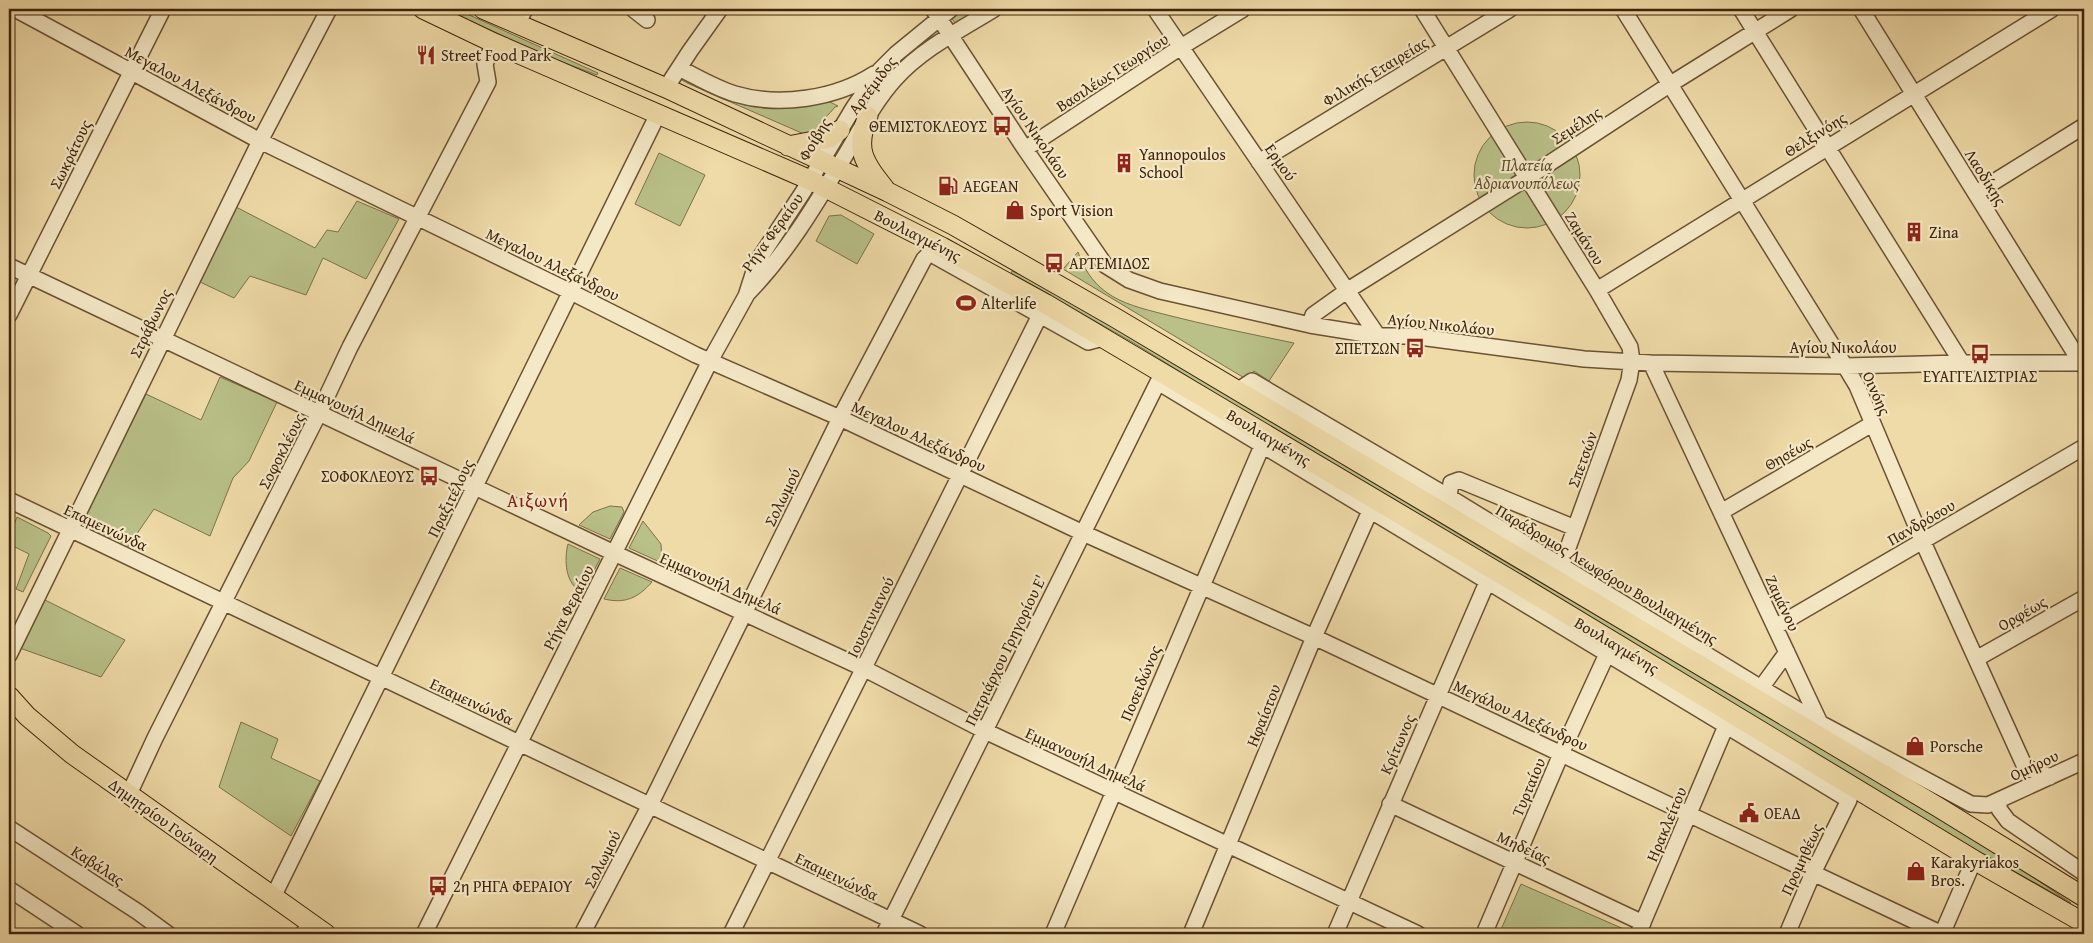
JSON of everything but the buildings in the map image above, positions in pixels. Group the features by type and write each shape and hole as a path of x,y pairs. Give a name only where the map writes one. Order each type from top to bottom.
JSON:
{"main road":[{"name":"Βουλιαγμένης","path":"423,9 494,43 818,184 942,247 1103,338 1283,452 1490,576 2084,923"},
{"name":"Βουλιαγμένης","path":"483,9 521,13 666,88 888,192 953,225 1114,317 1237,391 1518,550 1942,799 2084,896"},
{"path":"868,116 861,133 863,158 888,192"},
{"path":"788,146 829,138 843,126"},
{"path":"942,247 961,270"},
{"name":"Δημητρίου Γούναρη","path":"9,696 27,716 72,754 273,898 306,929 326,934"}],"street":[{"name":"Μεγαλου Αλεξάνδρου","path":"15,9 260,140 710,361 840,418 1083,532"},
{"name":"Σωκράτους","path":"9,316 163,9"},
{"name":"Στράβωνος","path":"9,655 260,140 328,9"},
{"path":"633,9 647,20"},
{"path":"666,88 720,9"},
{"name":"Αρτέμιδος","path":"829,165 894,80 909,64 924,52 994,9"},
{"name":"Ερμού","path":"1154,9 1378,336"},
{"name":"Βασιλέως Γεωργίου","path":"1025,149 1181,47 1244,9"},
{"name":"Ζαμάνου","path":"1422,9 1597,290 1630,347 1632,361"},
{"name":"Φιλικής Εταιρείας","path":"1259,162 1510,9"},
{"name":"Οινόης","path":"1623,9 1669,85 1743,199 1857,386 1923,542 2025,766 2050,777"},
{"path":"1741,9 1962,363"},
{"name":"Σεμέλης","path":"1310,325 1313,315 1348,290 1791,9"},
{"name":"Λαοδίκης","path":"1861,9 2083,363"},
{"name":"Θελξινόης","path":"1597,290 2052,9"},
{"name":"Αγίου Νικολάου","path":"941,12 952,35 1025,149 1105,265 1129,280 1160,291 1310,325 1378,336 1412,336 1584,359 1651,363 1845,366 1962,363 2083,363"},
{"name":"Φοίβης","path":"818,184 829,165 843,126 854,106 880,70 941,12"},
{"name":"Σοφοκλέους","path":"129,794 350,347 488,82 486,64 494,43"},
{"path":"679,68 717,87 748,97 792,98 832,93 857,84 880,70"},
{"path":"832,93 843,105 843,126"},
{"name":"Πραξιτέλους","path":"273,898 658,114"},
{"path":"1976,193 2084,126"},
{"name":"Ρήγα Φεραίου","path":"424,934 710,361 746,296 757,262 818,184"},
{"name":"Σολωμού","path":"582,934 650,806 840,418 924,258 928,255 933,255 1088,342 1103,338"},
{"name":"Εμμανουήλ Δημελά","path":"9,266 614,553 865,668 985,731 1418,934"},
{"name":"Ιουστινιανού","path":"731,934 1040,315"},
{"name":"Σπετσών","path":"1560,567 1629,380 1632,361"},
{"name":"Ζαμάνου","path":"1651,363 1820,723"},
{"name":"Παράδρομος Λεωφόρου Βουλιαγμένης","path":"1237,391 1252,381 1449,497 1518,550 1560,567 1820,723 1942,799"},
{"name":"Πατριάρχου Γρηγορίου E'","path":"884,934 1158,382 1262,446"},
{"name":"Θησέως","path":"1721,512 1872,424"},
{"path":"1262,446 1283,452 1370,511 1417,532"},
{"name":"Ποσειδώνος","path":"1053,934 1200,586 1262,446"},
{"name":"Πανδρόσου","path":"1775,627 2084,447"},
{"path":"1449,497 1451,483 1459,480 1575,528"},
{"name":"Επαμεινώνδα","path":"9,500 920,934"},
{"name":"Ηφαίστου","path":"1191,934 1314,637 1370,511"},
{"name":"Μεγάλου Αλεξάνδρου","path":"1083,532 1438,695 1942,934"},
{"path":"1490,576 1607,654 1726,726"},
{"name":"Κρίτωνος","path":"1334,934 1490,576"},
{"name":"Ορφέως","path":"1976,659 2084,598"},
{"path":"1761,688 1787,652"},
{"name":"Τυρταίου","path":"1484,934 1561,754 1607,654"},
{"name":"Προμηθέως","path":"1726,726 1849,800 1813,873 1787,934"},
{"name":"Ηρακλείτου","path":"1640,929 1690,815 1726,726"},
{"name":"Ομήρου","path":"1942,799 1979,806 1988,805 2084,761"},
{"path":"1999,801 1999,809 2008,821 2084,873"},
{"name":"Μηδείας","path":"1390,804 1516,862 1640,929"},
{"name":"Καβάλας","path":"9,828 138,912 168,934"},
{"path":"1942,934 1974,860"},
{"path":"9,889 77,934"},
{"path":"2082,934 2084,928"}],"green space":[{"path":"443,9 456,9 598,73 597,75 557,60"},
{"path":"964,9 980,9 956,24 952,19"},
{"path":"680,75 725,98 754,107 782,108 830,102 838,106 823,121 821,132 804,134 687,83 680,79"},
{"name":"Πλατεία Αδριανουπόλεως","path":"1527,122 1547,126 1564,138 1576,155 1580,175 1576,195 1564,212 1547,224 1527,228 1507,224 1490,212 1478,195 1474,175 1478,155 1490,138 1507,126"},
{"path":"659,153 705,175 680,226 635,204"},
{"path":"357,201 399,219 366,279 323,258 306,295 250,276 234,298 200,282 236,207 315,248 327,230 338,232"},
{"path":"841,215 874,234 857,264 816,241 829,216"},
{"path":"1078,252 1085,269 1096,284 1112,296 1126,303 1179,318 1294,343 1269,381 1254,371 1246,379 1063,269"},
{"path":"1012,271 1056,293 1483,549 1748,704 2018,867 2071,903 1980,852 1288,438 1132,342 1011,273"},
{"path":"220,377 277,402 249,461 233,478 210,536 154,509 127,548 82,524 146,394 201,420"},
{"path":"610,506 622,507 624,512 610,539 579,525 593,512"},
{"path":"17,517 51,536 23,592 16,589 29,554 9,544 9,537"},
{"path":"643,521 661,544 662,563 629,548"},
{"path":"568,544 600,559 583,592 572,584 569,578 566,564"},
{"path":"620,568 652,582 642,592 631,598 618,601 604,599"},
{"path":"41,598 125,640 101,677 17,647"},
{"path":"241,722 278,739 271,758 320,781 291,836 219,787"},
{"path":"1521,884 1626,930 1624,934 1499,934"}],"place":[{"name":"Street Food Park","path":"426,55"},
{"name":"ΘΕΜΙΣΤΟΚΛΕΟΥΣ","path":"1002,126"},
{"name":"Yannopoulos School","path":"1124,163"},
{"name":"AEGEAN","path":"948,186"},
{"name":"Sport Vision","path":"1015,210"},
{"name":"Zina","path":"1914,232"},
{"name":"ΑΡΤΕΜΙΔΟΣ","path":"1054,263"},
{"name":"Alterlife","path":"966,303"},
{"name":"ΣΠΕΤΣΩΝ","path":"1415,348"},
{"name":"ΕΥΑΓΓΕΛΙΣΤΡΙΑΣ","path":"1980,354"},
{"name":"ΣΟΦΟΚΛΕΟΥΣ","path":"429,476"},
{"name":"Porsche","path":"1915,746"},
{"name":"ΟΕΑΔ","path":"1749,813"},
{"name":"Karakyriakos Bros.","path":"1916,871"},
{"name":"2η ΡΗΓΑ ΦΕΡΑΙΟΥ","path":"438,886"}],"district":[{"name":"Αιξωνή","path":"538,500"}]}
